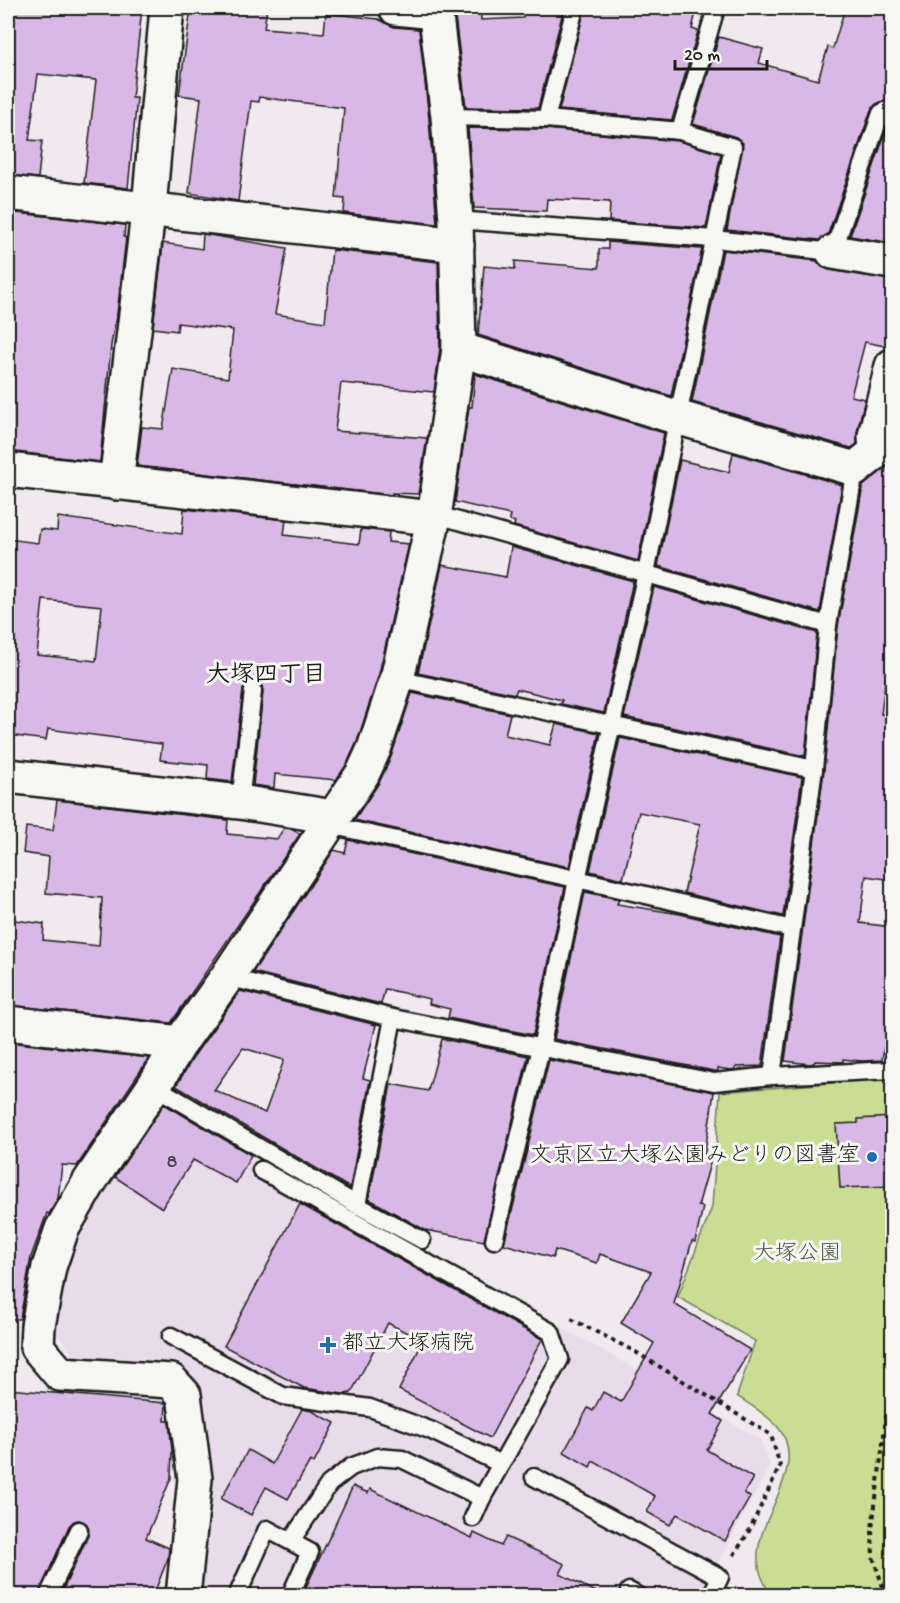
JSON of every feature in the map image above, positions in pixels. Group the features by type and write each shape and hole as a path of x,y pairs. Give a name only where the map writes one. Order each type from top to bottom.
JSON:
{"street":[{"path":"116,483 148,209 167,8"},
{"path":"183,1596 195,1479 184,1395 171,1381 60,1374 37,1347 38,1326 49,1267 62,1228 180,1043 227,977 363,773 374,749 397,679 434,517 459,349 456,233 448,117 435,10 396,8"},
{"path":"8,193 148,209 456,233"},
{"path":"833,252 892,262"},
{"path":"459,349 677,417 874,451 875,436 892,366"},
{"path":"8,470 434,517"},
{"path":"8,776 240,802 321,815 329,821"},
{"path":"8,1023 180,1043"}],"lane":[{"path":"546,119 575,8"},
{"path":"680,130 716,8"},
{"path":"456,233 714,239 833,252 881,114 892,108"},
{"path":"448,117 546,119 680,130 733,147 646,573 541,1048 494,1240"},
{"path":"772,1076 814,769 828,624 874,451"},
{"path":"434,517 448,518 828,624"},
{"path":"397,679 814,769"},
{"path":"240,802 253,692"},
{"path":"329,821 338,827 792,929"},
{"path":"227,977 393,1018 714,1082 772,1076 892,1070"},
{"path":"357,1205 393,1018"},
{"path":"154,1086 357,1205 422,1240"},
{"path":"261,1170 551,1332 560,1359 473,1518"},
{"path":"171,1336 283,1396 370,1408 430,1430 501,1464"},
{"path":"291,1541 329,1484 351,1467 377,1457 402,1459 482,1498"},
{"path":"534,1477 720,1577 711,1596"},
{"path":"237,1596 267,1529 310,1552 290,1596"},
{"path":"48,1596 79,1530"}],"path":[{"path":"568,1318 634,1351 771,1435 780,1466 748,1533 720,1577"},
{"path":"886,1596 873,1557 872,1529 892,1372"}],"shaded area":[{"name":"都立大塚病院","path":"159,1101 760,1439 770,1466 701,1595 191,1595 201,1481 198,1382 173,1367 78,1362 52,1327 66,1238"}],"green space":[{"name":"大塚公園","path":"892,1078 892,1595 771,1595 759,1570 759,1545 785,1475 788,1458 786,1442 777,1426 737,1396 755,1341 678,1297 712,1207 720,1092"}],"building":[{"path":"8,8 142,8 132,98 137,98 128,188 84,183 96,80 38,74 29,140 42,141 38,178 8,175"},
{"path":"191,8 267,8 264,28 324,33 326,13 378,19 394,27 419,29 437,224 344,213 345,199 336,198 344,108 259,97 259,102 251,101 238,201 189,193 201,98 179,95"},
{"path":"454,8 481,8 481,20 523,18 525,8 564,8 538,108 466,107"},
{"path":"585,8 697,8 692,29 698,31 672,120 559,110"},
{"path":"845,8 892,8 892,82 887,99 876,104 871,110 828,234 819,240 727,230 743,143 736,137 693,124 719,37 763,49 759,63 818,80 828,47 833,48"},
{"path":"888,125 892,126 892,243 850,236"},
{"path":"468,128 545,129 678,141 721,154 706,228 609,221 610,202 547,199 546,211 474,208"},
{"path":"8,212 125,225 124,237 126,238 111,345 100,462 8,451"},
{"path":"203,234 287,248 275,314 325,322 332,250 438,262 440,348 434,392 341,383 335,431 427,438 418,494 392,493 392,495 137,466 142,427 163,429 173,369 228,378 233,330 178,323 177,331 153,328 163,243 202,249"},
{"path":"608,242 702,249 671,396 478,335 484,266 515,269 515,261 599,268 599,249 608,249"},
{"path":"723,250 817,261 822,267 830,270 892,280 890,347 865,342 851,396 865,399 857,432 857,444 851,448 692,402"},
{"path":"475,374 664,433 638,561 514,526 515,522 509,520 510,515 455,502 469,407 472,407"},
{"path":"733,453 842,485 820,612 658,566 680,460 729,472"},
{"path":"888,466 892,467 892,554 887,588 892,588 892,609 881,714 892,715 892,880 866,876 860,923 892,927 892,1049 884,1047 882,1060 843,1059 843,1062 815,1061 810,1064 785,1061 824,770 838,626 863,486"},
{"path":"184,509 286,520 284,535 359,544 361,529 389,532 388,542 409,544 379,674 357,742 347,764 336,780 275,774 274,788 253,785 263,692 262,686 255,681 248,682 243,690 232,782 207,779 208,765 160,760 162,744 48,729 46,740 8,735 8,539 38,543 40,529 57,531 58,517 182,534","holes":["43,600 102,606 96,661 37,655"]},
{"path":"511,547 633,581 604,713 561,704 562,700 517,689 515,694 418,673 442,565 506,577"},
{"path":"654,587 817,633 805,756 624,717"},
{"path":"412,693 510,714 505,735 550,745 556,724 599,733 569,867 354,820 379,783 391,757"},
{"path":"620,738 802,777 783,916 684,893 700,824 639,812 623,879 590,871"},
{"path":"57,800 228,820 227,834 277,839 284,828 292,829 300,834 171,1023 8,1005 8,919 44,924 43,940 99,946 102,898 46,893 49,857 23,853 26,827 53,830"},
{"path":"348,840 565,887 533,1035 448,1018 450,1009 429,1004 430,999 385,989 381,1004 253,972 334,850 345,853"},
{"path":"585,892 619,899 617,904 680,914 780,937 762,1066 736,1067 731,1070 718,1068 718,1071 714,1071 554,1039"},
{"path":"240,991 376,1025 363,1078 370,1080 350,1188 176,1086 196,1053","holes":["243,1048 284,1060 265,1113 214,1090"]},
{"path":"442,1039 528,1056 484,1241 425,1230 369,1199 391,1084 428,1091"},
{"path":"8,1042 149,1058 77,1166 62,1165 58,1198 49,1214 47,1213 31,1257 20,1319 8,1319"},
{"path":"549,1060 714,1092 704,1158 711,1160 698,1206 703,1207 695,1242 692,1241 674,1304 750,1350 712,1414 723,1421 707,1450 753,1478 744,1493 750,1497 725,1541 677,1514 670,1525 647,1512 655,1496 593,1461 590,1467 564,1452 588,1408 593,1411 603,1392 621,1402 654,1343 621,1323 651,1272 600,1254 597,1263 555,1250 553,1258 504,1244"},
{"path":"164,1104 251,1155 236,1183 193,1160 162,1208 115,1177"},
{"path":"892,1117 892,1186 840,1188 836,1124 858,1123 858,1119"},
{"path":"300,1204 542,1339 490,1438 399,1390 423,1341 388,1323 351,1393 343,1394 304,1388 224,1346"},
{"path":"8,1389 166,1403 165,1421 169,1421 172,1450 171,1478 146,1538 169,1548 168,1558 153,1596 60,1596 89,1534 87,1524 79,1520 69,1526 38,1596 22,1596 8,1588"},
{"path":"302,1409 312,1411 335,1423 314,1463 310,1461 288,1499 266,1487 251,1515 221,1499 248,1450 272,1464"},
{"path":"353,1486 368,1493 370,1489 472,1538 474,1533 501,1546 506,1537 565,1564 560,1574 604,1596 302,1596"}],"place":[{"name":"文京区立大塚公園みどりの図書室","path":"872,1157"},
{"name":"都立大塚病院","path":"328,1345"}],"district":[{"name":"大塚四丁目","path":"266,676"}]}
